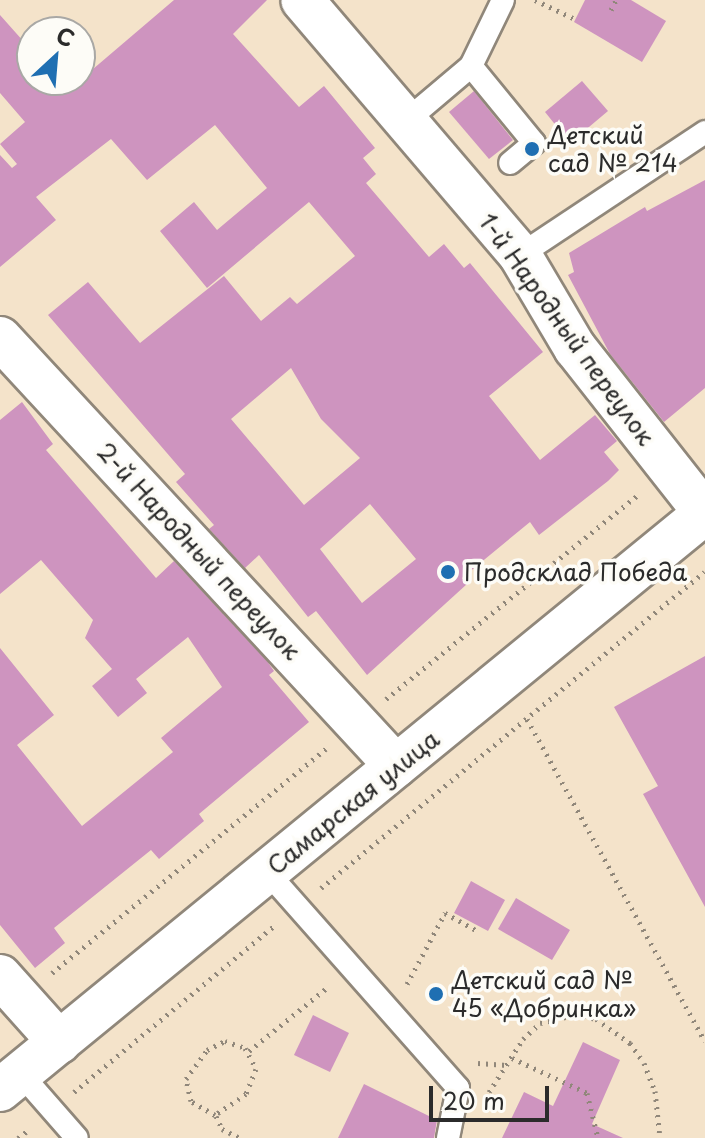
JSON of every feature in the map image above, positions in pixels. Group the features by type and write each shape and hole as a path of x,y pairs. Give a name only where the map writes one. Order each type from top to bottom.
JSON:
{"street":[{"name":"1-й Народный переулок","path":"302,0 520,255 575,348 705,513"},
{"name":"2-й Народный переулок","path":"0,338 396,766"},
{"name":"Самарская улица","path":"10,1082 705,513"},
{"path":"0,976 59,1042"}],"lane":[{"path":"406,121 471,66 503,0"},
{"path":"471,66 534,143 510,163"},
{"path":"520,255 705,132"},
{"path":"267,872 458,1088 448,1138"},
{"path":"10,1082 52,1110 77,1138"}],"path":[{"path":"535,0 573,18"},
{"path":"611,10 616,0"},
{"path":"18,1138 705,572"},
{"path":"476,627 705,1041"},
{"path":"392,1013 445,913 478,931"},
{"path":"249,1051 312,996 358,975"},
{"path":"457,1094 490,1092 530,1030 555,1017 586,1017 612,1028 644,1063 655,1091 658,1137"},
{"path":"215,1115 251,1088 256,1069 249,1051 236,1043 216,1044 189,1070 191,1101 215,1115 222,1129 240,1138"},
{"path":"512,1058 587,1093 598,1138"}],"building":[{"path":"174,0 267,0 233,34 299,107 324,86 375,148 363,158 376,174 366,183 429,257 444,244 464,268 470,263 543,352 489,396 540,460 595,415 617,441 604,452 619,470 539,535 530,522 462,578 467,584 367,675 316,611 308,617 259,555 245,568 209,529 214,525 176,482 185,474 48,315 88,282 140,343 224,276 261,321 290,297 297,304 355,256 309,202 207,288 160,231 194,202 217,230 267,188 215,125 147,180 111,139 36,197 56,220 0,267 0,155 12,168 17,164 0,144 25,122 0,93 0,15 16,33 16,96 96,96 96,66","holes":["291,368 321,419 360,458 304,505 231,419","370,504 416,559 362,603 320,549"]},
{"path":"585,0 631,0 666,21 642,62 574,22"},
{"path":"582,81 608,111 570,143 545,112"},
{"path":"474,91 513,140 489,159 449,112"},
{"path":"705,180 705,388 664,422 610,354 568,275 574,272 569,253 645,207 647,211"},
{"path":"22,402 53,444 46,450 156,578 174,561 267,661 274,671 269,675 309,722 199,814 204,821 159,859 151,850 54,928 65,943 35,968 0,925 0,648 54,715 17,745 82,826 173,752 161,738 222,687 188,637 136,679 147,693 118,717 92,686 112,669 85,638 93,620 41,560 0,594 0,420"},
{"path":"705,656 705,907 643,794 658,786 614,707"},
{"path":"471,881 505,900 488,931 454,913"},
{"path":"516,898 570,930 552,960 498,929"},
{"path":"313,1015 349,1033 330,1072 294,1055"},
{"path":"583,1042 620,1060 592,1124 623,1138 502,1138 524,1092 553,1106"},
{"path":"364,1084 437,1120 434,1138 338,1138"}],"place":[{"name":"Детский сад № 214","path":"532,149"},
{"name":"Продсклад Победа","path":"448,572"},
{"name":"Детский сад № 45 «Добринка»","path":"436,994"}]}
